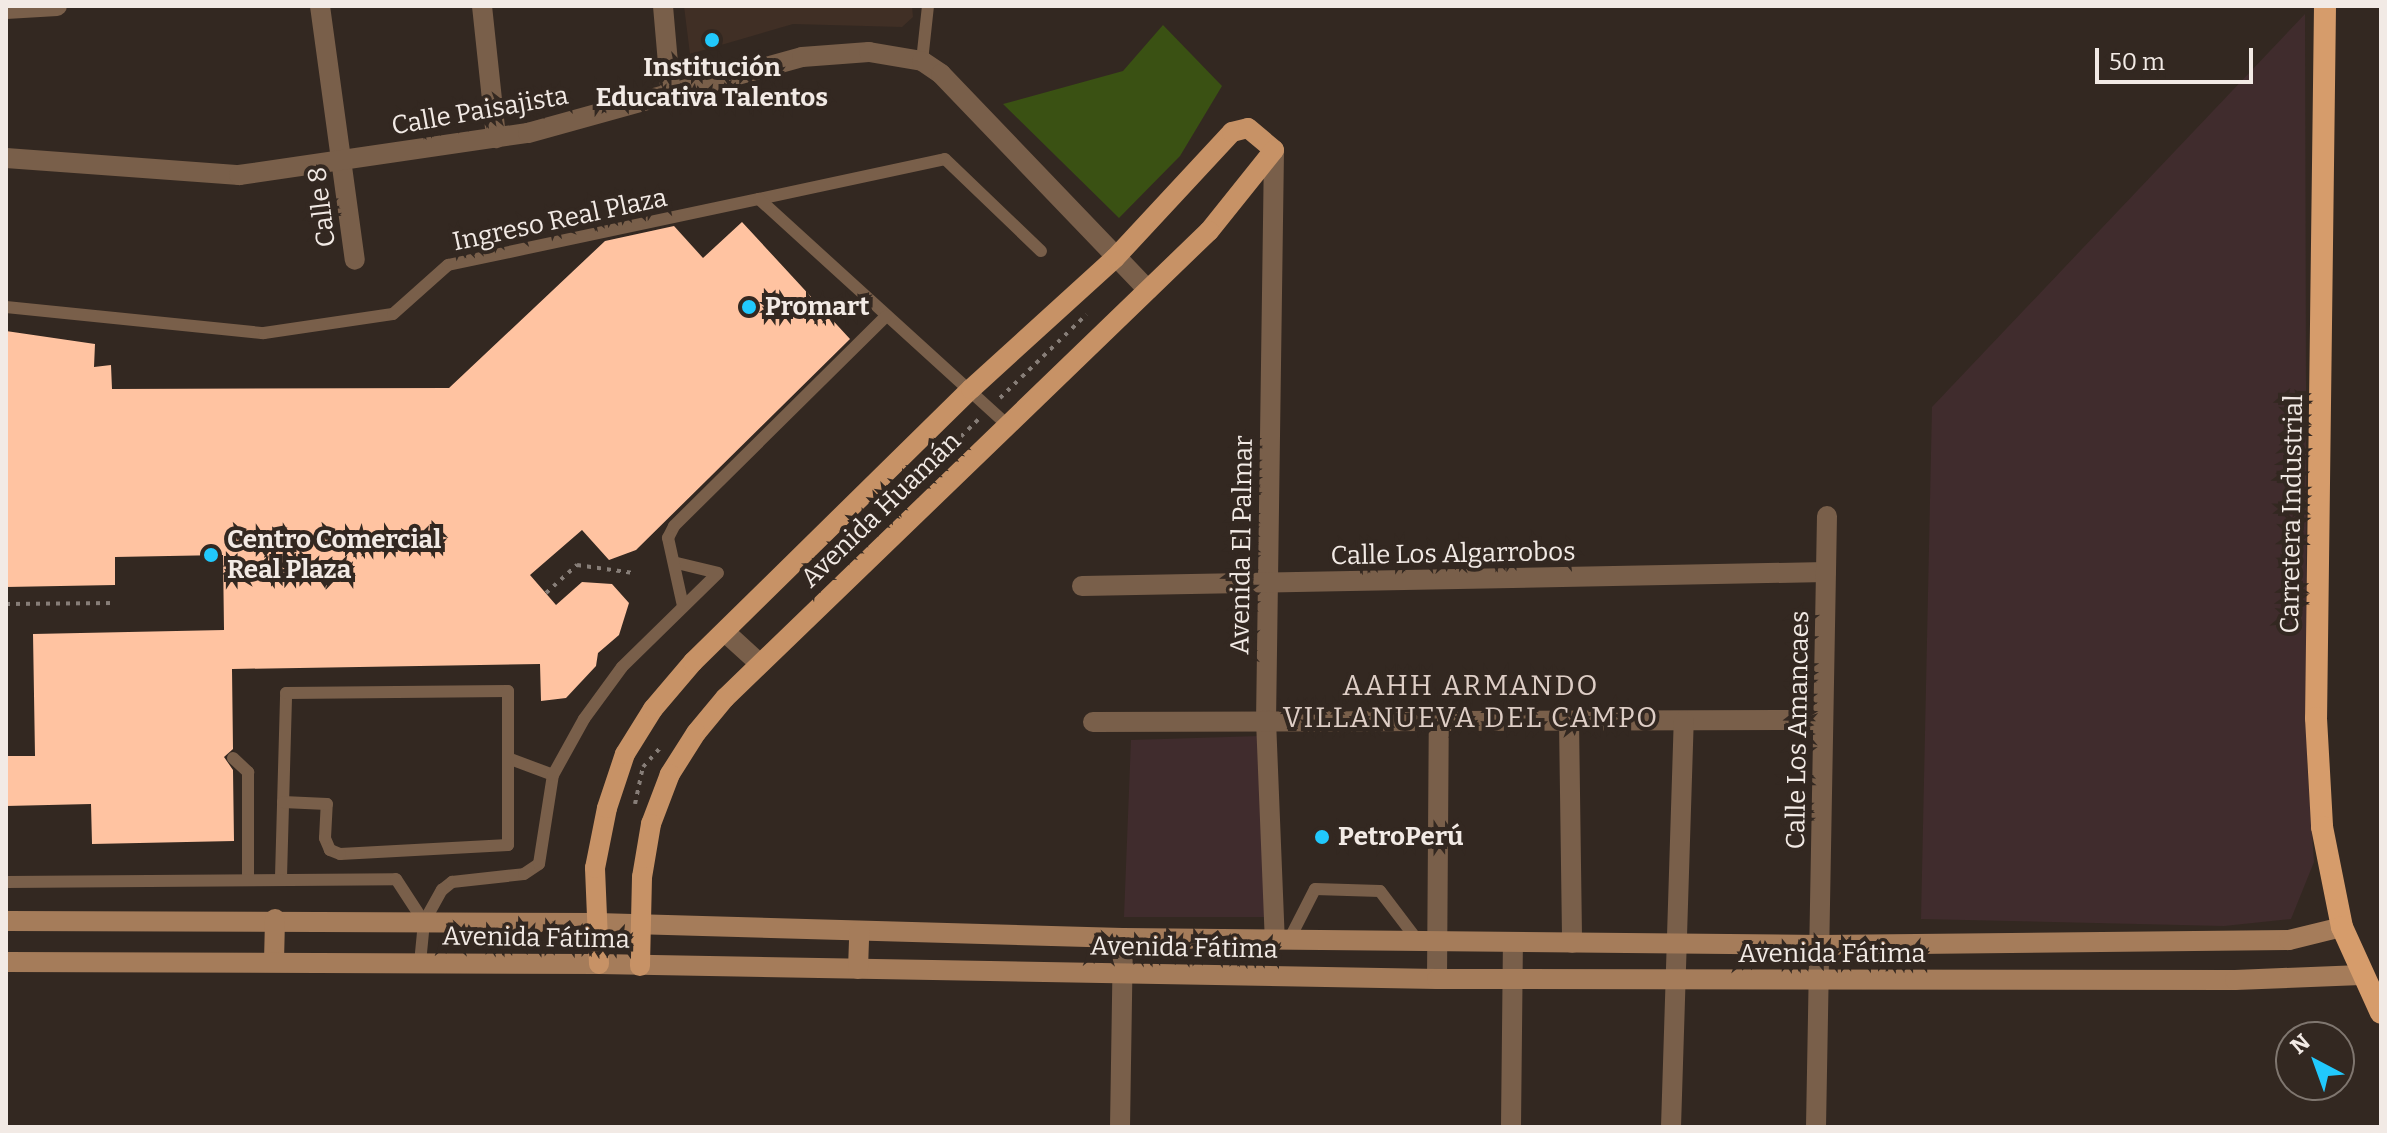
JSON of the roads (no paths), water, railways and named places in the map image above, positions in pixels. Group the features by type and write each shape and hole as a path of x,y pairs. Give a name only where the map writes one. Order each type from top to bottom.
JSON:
{"highway":[{"name":"Carretera Industrial","path":"2325,6 2316,718 2322,827 2342,927 2361,975 2381,1013"}],"main road":[{"name":"Avenida Huamán","path":"599,964 595,868 607,808 625,754 653,709 725,632 971,389 1115,258 1238,127 1248,128 1274,150 1209,231 760,664 696,733 670,774 651,824 640,966"},
{"name":"Avenida Fátima","path":"6,921 275,919 597,923 1123,938 1821,945 2289,940 2342,927"},
{"path":"274,961 275,919"},
{"path":"858,969 859,931"},
{"name":"Avenida Fátima","path":"6,962 599,964 1437,979 2235,980 2361,975"}],"street":[{"path":"6,9 57,6"},
{"name":"Calle 8","path":"320,6 344,160 355,260"},
{"path":"482,6 496,138"},
{"path":"663,6 671,97"},
{"name":"Calle Paisajista","path":"6,158 239,175 496,138 671,97 802,57 869,52 922,61"},
{"path":"922,61 973,107 1148,290"},
{"name":"Avenida El Palmar","path":"1274,150 1266,720 1282,940"},
{"name":"Calle Los Amancaes","path":"1821,945 1827,516"},
{"name":"Calle Los Algarrobos","path":"1082,586 1826,572"},
{"path":"725,632 760,664"},
{"path":"1093,722 1823,720"},
{"path":"1569,721 1572,943"},
{"path":"1671,1127 1672,978 1679,942 1684,721"},
{"path":"1437,979 1427,941 1439,722"},
{"path":"1120,1127 1125,973 1123,938"},
{"path":"1511,1127 1513,942"},
{"path":"1816,1127 1817,980 1821,945"}],"lane":[{"path":"922,61 928,6"},
{"name":"Ingreso Real Plaza","path":"6,307 264,333 393,314 448,265 945,159 1041,251"},
{"path":"759,199 1006,424"},
{"path":"683,606 677,563 668,538 674,526 886,316"},
{"path":"420,963 424,922 452,882 524,874 539,864 553,775 584,719 622,667 718,573 677,563"},
{"path":"281,877 283,802 286,693 508,691 508,845 340,854 330,850 325,838 327,804 283,802"},
{"path":"233,758 248,772 248,878"},
{"path":"508,758 553,775"},
{"path":"6,882 281,877 396,879 424,922"},
{"path":"1282,940 1315,889 1380,891 1427,941"}],"place":[{"name":"Institución Educativa Talentos","path":"712,40"},
{"name":"Promart","path":"749,307"},
{"name":"Centro Comercial Real Plaza","path":"211,555"},
{"name":"PetroPerú","path":"1322,837"}],"district":[{"name":"AAHH ARMANDO VILLANUEVA DEL CAMPO","path":"1471,702"}]}
